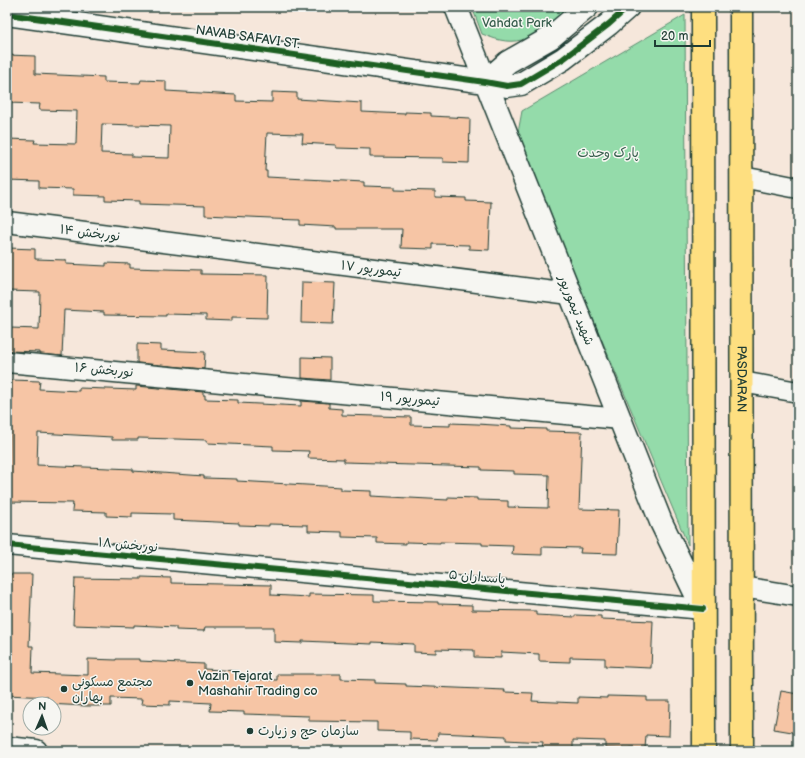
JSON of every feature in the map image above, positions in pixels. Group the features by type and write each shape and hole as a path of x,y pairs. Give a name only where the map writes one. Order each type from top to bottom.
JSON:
{"main road":[{"path":"703,7 704,751"},
{"name":"PASDARAN","path":"741,7 742,751"}],"street":[{"name":"شهید تیمورپور","path":"456,7 661,522 704,609"},
{"path":"485,82 508,62 550,38 586,7"},
{"name":"NAVAB SAFAVI ST.","path":"7,14 507,86 521,84 563,59 609,24 628,7"},
{"path":"742,177 798,188"},
{"name":"نوربخش ۱۴","path":"7,222 173,244"},
{"name":"تیمورپور ۱۷","path":"173,244 570,294"},
{"name":"نوربخش ۱۶","path":"7,362 200,379"},
{"name":"تیمورپور ۱۹","path":"200,379 620,419"},
{"path":"742,382 798,392"},
{"name":"نوربخش ۱۸","path":"7,545 248,567"},
{"name":"پاسداران ۵","path":"248,567 704,609"},
{"path":"742,587 798,596"},
{"path":"7,748 36,751"}],"green space":[{"name":"Vahdat Park","path":"472,7 576,7 541,32 521,40 511,41 498,40 482,34"},
{"name":"پارک وحدت","path":"685,15 688,545 517,138 522,111"}],"building":[{"path":"7,55 35,56 35,74 104,77 104,82 140,83 141,80 166,81 166,91 236,95 236,101 272,102 272,92 297,93 297,99 362,103 362,112 405,114 405,112 431,113 431,116 470,118 469,163 443,162 443,158 370,157 370,149 336,148 336,145 302,143 303,134 267,133 265,171 267,171 267,177 364,182 364,186 395,187 395,190 435,191 435,197 466,198 466,201 491,202 489,250 469,249 469,245 433,244 433,249 401,248 402,229 336,229 336,227 300,225 300,220 205,215 205,206 139,204 139,201 105,200 105,196 73,195 73,189 39,188 39,181 7,180 8,139 35,140 34,143 76,144 77,111 39,110 40,104 7,103","holes":["102,124 170,126 169,158 132,157 132,154 101,153"]},
{"path":"8,248 35,249 35,259 66,260 66,264 106,266 106,263 130,264 130,268 201,270 201,274 268,275 267,318 232,317 232,321 206,320 206,315 104,315 104,312 64,310 62,356 40,354 40,352 9,351 10,328 39,329 40,292 7,291"},
{"path":"302,282 335,283 333,324 301,323"},
{"path":"137,344 161,345 161,350 205,352 204,369 137,363"},
{"path":"302,357 330,358 330,380 302,378"},
{"path":"11,380 40,381 39,389 79,391 79,388 136,390 136,386 203,392 205,399 238,400 238,403 301,406 301,401 329,403 329,408 342,409 342,415 411,417 411,425 450,426 450,423 477,424 511,426 511,428 546,429 546,431 582,432 579,509 619,510 617,554 580,553 581,548 542,547 542,555 512,554 513,546 482,545 482,543 377,543 377,538 342,537 342,532 308,531 308,525 239,525 239,523 173,520 173,514 132,513 132,517 106,516 106,512 72,511 73,503 8,502","holes":["38,433 112,437 112,440 138,440 138,438 207,440 207,443 273,446 273,450 309,451 308,458 344,459 344,462 481,467 481,470 514,471 514,474 549,475 548,508 508,507 508,501 477,500 477,498 448,497 448,500 371,496 371,491 341,490 341,487 237,481 237,479 204,478 204,476 133,471 133,469 37,465"]},
{"path":"10,574 32,574 29,646 33,646 32,673 88,675 88,659 139,659 139,661 204,664 204,669 239,671 239,679 277,680 277,674 341,674 341,679 375,680 375,683 406,684 406,686 505,690 504,692 533,693 532,701 578,703 578,697 647,697 647,701 670,701 669,736 646,735 645,749 605,748 605,741 573,740 573,750 542,749 543,742 506,740 506,736 438,733 437,740 410,739 410,732 377,731 377,722 309,721 309,716 244,714 244,712 210,711 211,703 170,701 170,705 141,704 142,699 111,698 111,706 62,705 62,696 7,695 7,646"},
{"path":"141,577 171,578 171,583 271,585 271,595 309,597 309,594 374,595 374,601 438,602 438,604 472,605 472,610 536,611 536,615 575,617 575,615 601,616 601,619 653,621 651,668 605,666 605,658 570,657 570,662 539,661 539,654 501,652 501,658 474,657 474,650 436,649 436,653 414,652 414,644 302,641 302,643 274,642 274,627 205,627 204,631 176,630 176,627 134,625 134,627 73,625 75,578 141,579"},
{"path":"781,691 798,694 798,733 774,729"}],"cycle path":[{"path":"7,14 507,86 521,84 563,59 609,24 628,7"},
{"path":"7,545 703,609"}],"place":[{"name":"Vazin Tejarat Mashahir Trading co","path":"190,683"},
{"name":"مجتمع مسکونی بهاران","path":"64,689"},
{"name":"سازمان حج و زیارت","path":"250,731"}]}
